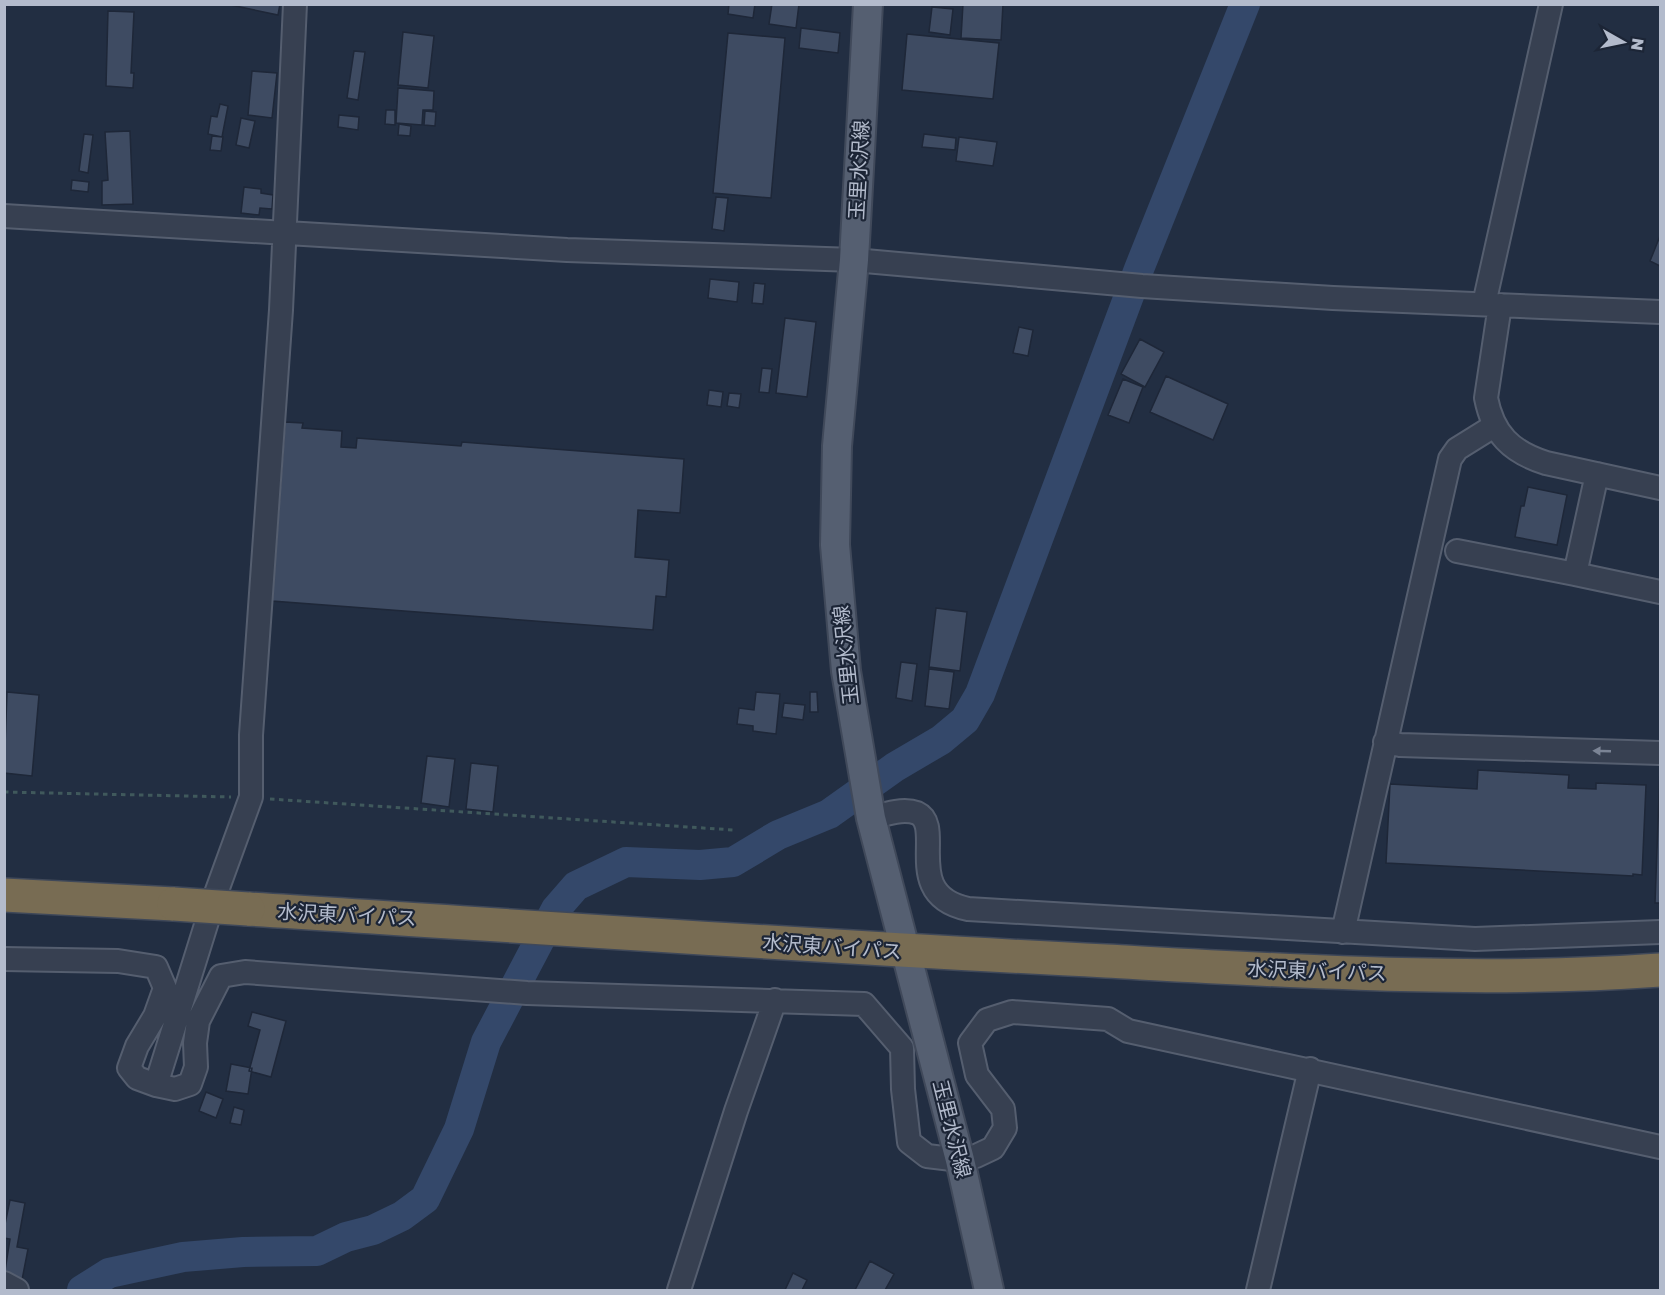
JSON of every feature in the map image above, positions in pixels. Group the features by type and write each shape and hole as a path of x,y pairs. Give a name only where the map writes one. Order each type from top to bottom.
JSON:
{"highway":[{"name":"水沢東バイパス","path":"4,895 907,951 1260,969 1452,975 1623,973 1660,970"}],"main road":[{"name":"玉里水沢線","path":"868,4 854,260 837,446 835,545 846,671 872,818 960,1160 989,1290"}],"street":[{"path":"156,1085 215,896 251,797 251,735 281,310 295,4"},
{"path":"1551,4 1492,305 1486,398 1494,426 1512,446 1529,458 1660,488"},
{"path":"4,216 567,250 854,260 1131,285 1660,312"},
{"path":"1343,932 1450,459 1457,449 1494,426"},
{"path":"1575,574 1597,474"},
{"path":"1457,551 1660,592"},
{"path":"1385,742 1660,753"},
{"path":"872,818 904,811 922,816 928,836 929,871 934,890 948,903 957,906 1475,939 1660,932"},
{"path":"4,959 118,961 156,967 165,988 155,1016 137,1046 129,1068 138,1078 175,1089 190,1084 196,1067 195,1043 198,1021 221,976 245,972 479,991 864,1004 902,1048 903,1089 909,1142 927,1156 960,1160 976,1156 993,1148 1005,1128 1003,1109 977,1076 969,1043 987,1020 1012,1012 1108,1019 1128,1031 1660,1147"},
{"path":"679,1290 736,1111 775,1000"},
{"path":"1258,1290 1310,1069"},
{"path":"4,1282 17,1290"}],"path":[{"path":"4,792 251,797 733,830"}],"building":[{"path":"226,4 280,4 278,15"},
{"path":"729,4 755,4 753,18 728,14"},
{"path":"772,4 799,4 796,28 769,24"},
{"path":"963,4 1003,4 1001,40 961,38"},
{"path":"932,7 953,9 950,35 929,32"},
{"path":"108,11 134,12 131,73 134,73 133,88 106,86"},
{"path":"801,28 840,33 838,53 799,48"},
{"path":"403,32 434,36 428,88 398,85"},
{"path":"728,33 785,38 771,198 713,193"},
{"path":"907,34 999,43 993,99 902,90"},
{"path":"354,51 365,52 358,100 347,98"},
{"path":"252,71 277,73 272,118 248,115"},
{"path":"398,88 434,91 433,110 423,110 422,125 396,123"},
{"path":"220,104 228,106 222,137 208,134 211,116 217,117"},
{"path":"386,110 395,110 395,125 385,124"},
{"path":"425,111 436,112 435,126 424,125"},
{"path":"339,115 359,117 358,130 338,127"},
{"path":"241,118 255,121 249,148 236,145"},
{"path":"399,124 411,126 410,136 398,135"},
{"path":"130,131 133,204 102,205 102,181 108,180 105,132"},
{"path":"84,134 93,135 88,173 79,171"},
{"path":"924,134 956,138 955,150 922,147"},
{"path":"212,136 223,137 221,151 210,150"},
{"path":"959,137 997,142 993,166 956,161"},
{"path":"72,180 89,182 88,192 71,190"},
{"path":"244,187 261,189 261,193 273,195 272,209 260,208 259,215 241,213"},
{"path":"716,197 728,198 724,231 712,229"},
{"path":"1660,236 1660,266 1650,261"},
{"path":"710,279 739,282 737,302 708,298"},
{"path":"754,283 765,284 763,304 752,303"},
{"path":"785,318 816,322 807,397 776,393"},
{"path":"1019,327 1033,330 1028,356 1013,353"},
{"path":"1140,339 1164,352 1145,387 1121,374"},
{"path":"762,368 772,369 769,393 759,392"},
{"path":"1166,376 1228,404 1213,440 1150,412"},
{"path":"1123,379 1143,387 1129,423 1108,415"},
{"path":"709,390 723,392 721,407 707,405"},
{"path":"729,393 741,394 739,408 727,406"},
{"path":"285,422 303,423 302,428 342,431 341,447 356,448 357,438 461,446 462,442 684,459 680,513 638,510 635,557 669,560 666,597 656,596 653,630 272,601"},
{"path":"1528,487 1567,495 1557,545 1515,537 1521,506 1524,506"},
{"path":"936,608 967,612 960,671 929,667"},
{"path":"901,662 917,664 912,701 896,698"},
{"path":"929,669 954,672 949,709 925,706"},
{"path":"7,692 39,695 32,776 4,773"},
{"path":"756,692 780,694 776,734 753,731 753,726 737,724 739,708 754,710"},
{"path":"810,692 817,692 818,712 810,712"},
{"path":"784,703 805,705 803,720 782,717"},
{"path":"427,756 455,759 449,807 421,803"},
{"path":"471,763 498,766 493,812 466,809"},
{"path":"1660,769 1660,903 1655,903"},
{"path":"1478,770 1569,775 1568,788 1596,789 1596,783 1646,785 1642,875 1386,863 1390,784 1477,789"},
{"path":"252,1012 286,1021 271,1077 249,1071 260,1030 248,1026"},
{"path":"231,1064 252,1068 248,1094 226,1091"},
{"path":"206,1092 223,1099 216,1118 199,1111"},
{"path":"234,1107 244,1110 241,1125 230,1123"},
{"path":"10,1200 25,1203 17,1247 28,1249 22,1280 4,1277 10,1239 4,1238 4,1229"},
{"path":"870,1261 894,1274 885,1290 855,1290"},
{"path":"793,1273 807,1280 802,1290 785,1290"}],"waterway":[{"path":"82,1290 109,1273 183,1257 243,1252 317,1251 346,1237 373,1230 402,1216 425,1199 459,1129 486,1042 556,909 576,886 626,862 700,865 733,862 778,835 829,814 895,767 941,740 965,720 980,694 1139,269 1245,4"}]}
